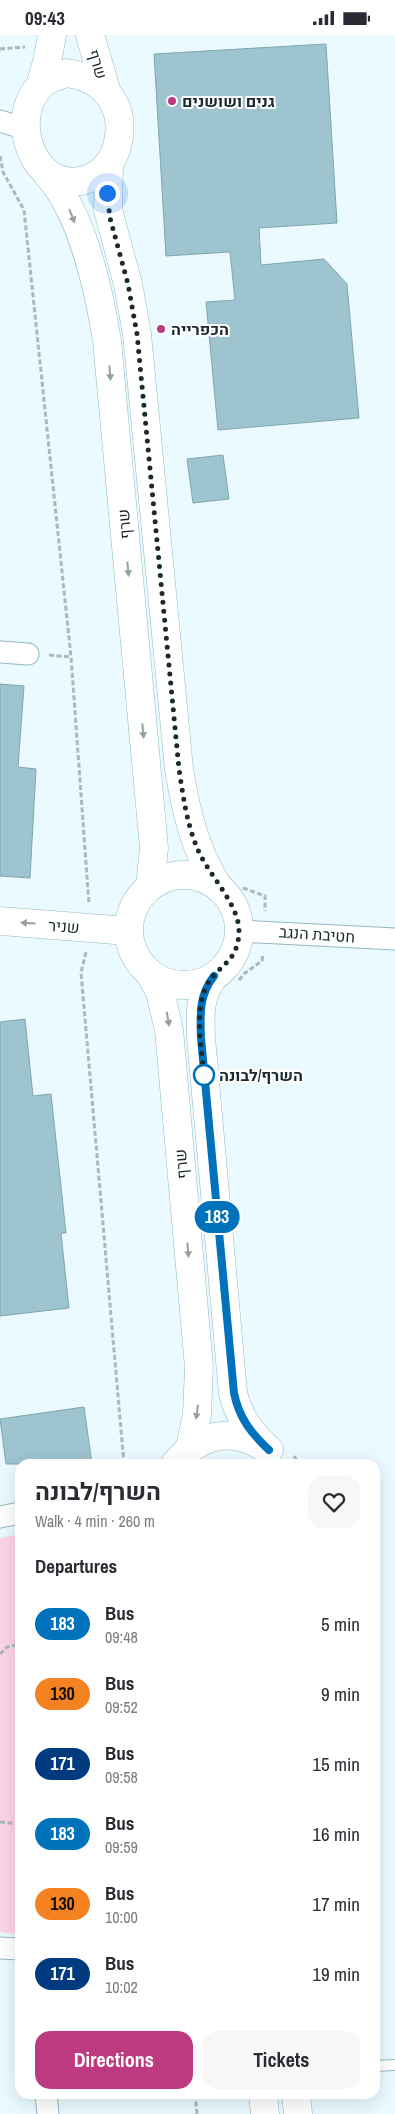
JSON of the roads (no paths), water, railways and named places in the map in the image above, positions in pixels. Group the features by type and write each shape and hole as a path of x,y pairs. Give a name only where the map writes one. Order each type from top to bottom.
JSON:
{"street":[{"path":"40,85 52,77 67,73 83,75 95,81 107,93 119,115 120,132 118,144 109,163 96,176 73,182 60,181 47,174 34,159 26,129 29,105 40,85 52,35"},
{"name":"שרף","path":"90,35 107,93"},
{"path":"0,121 26,129"},
{"name":"שרף","path":"109,163 108,210 128,284 137,334 183,797 197,847 206,868 220,888"},
{"name":"שרף","path":"47,174 64,198 85,250 96,286 107,341 154,848 150,886"},
{"path":"0,652 28,654"},
{"path":"187,875 206,879 220,888 230,900 237,915 239,931 236,948 227,964 214,976 198,983 180,985 164,982 150,974 139,962 131,947 128,931 134,906 138,899 150,886 167,877 187,875"},
{"name":"שניר","path":"0,921 128,931"},
{"name":"חטיבת הנגב","path":"239,931 395,939"},
{"name":"שרף","path":"150,974 160,992 170,1030 199,1367 198,1415 183,1456"},
{"name":"שרף","path":"214,976 206,986 200,1010 201,1038 234,1393 236,1408 243,1422 274,1457"},
{"path":"183,1456 201,1440 218,1435 236,1435 254,1441 274,1457"},
{"path":"0,1517 15,1514"},
{"path":"0,1947 15,1948"},
{"path":"46,2099 48,2114"},
{"path":"264,2099 265,2114"},
{"path":"296,2099 298,2114"}],"lane":[{"path":"380,2066 395,2065"}],"place":[{"name":"גנים ושושנים","path":"172,101"},
{"name":"הכפרייה","path":"161,329"},
{"name":"השרף/לבונה","path":"204,1075"}]}
